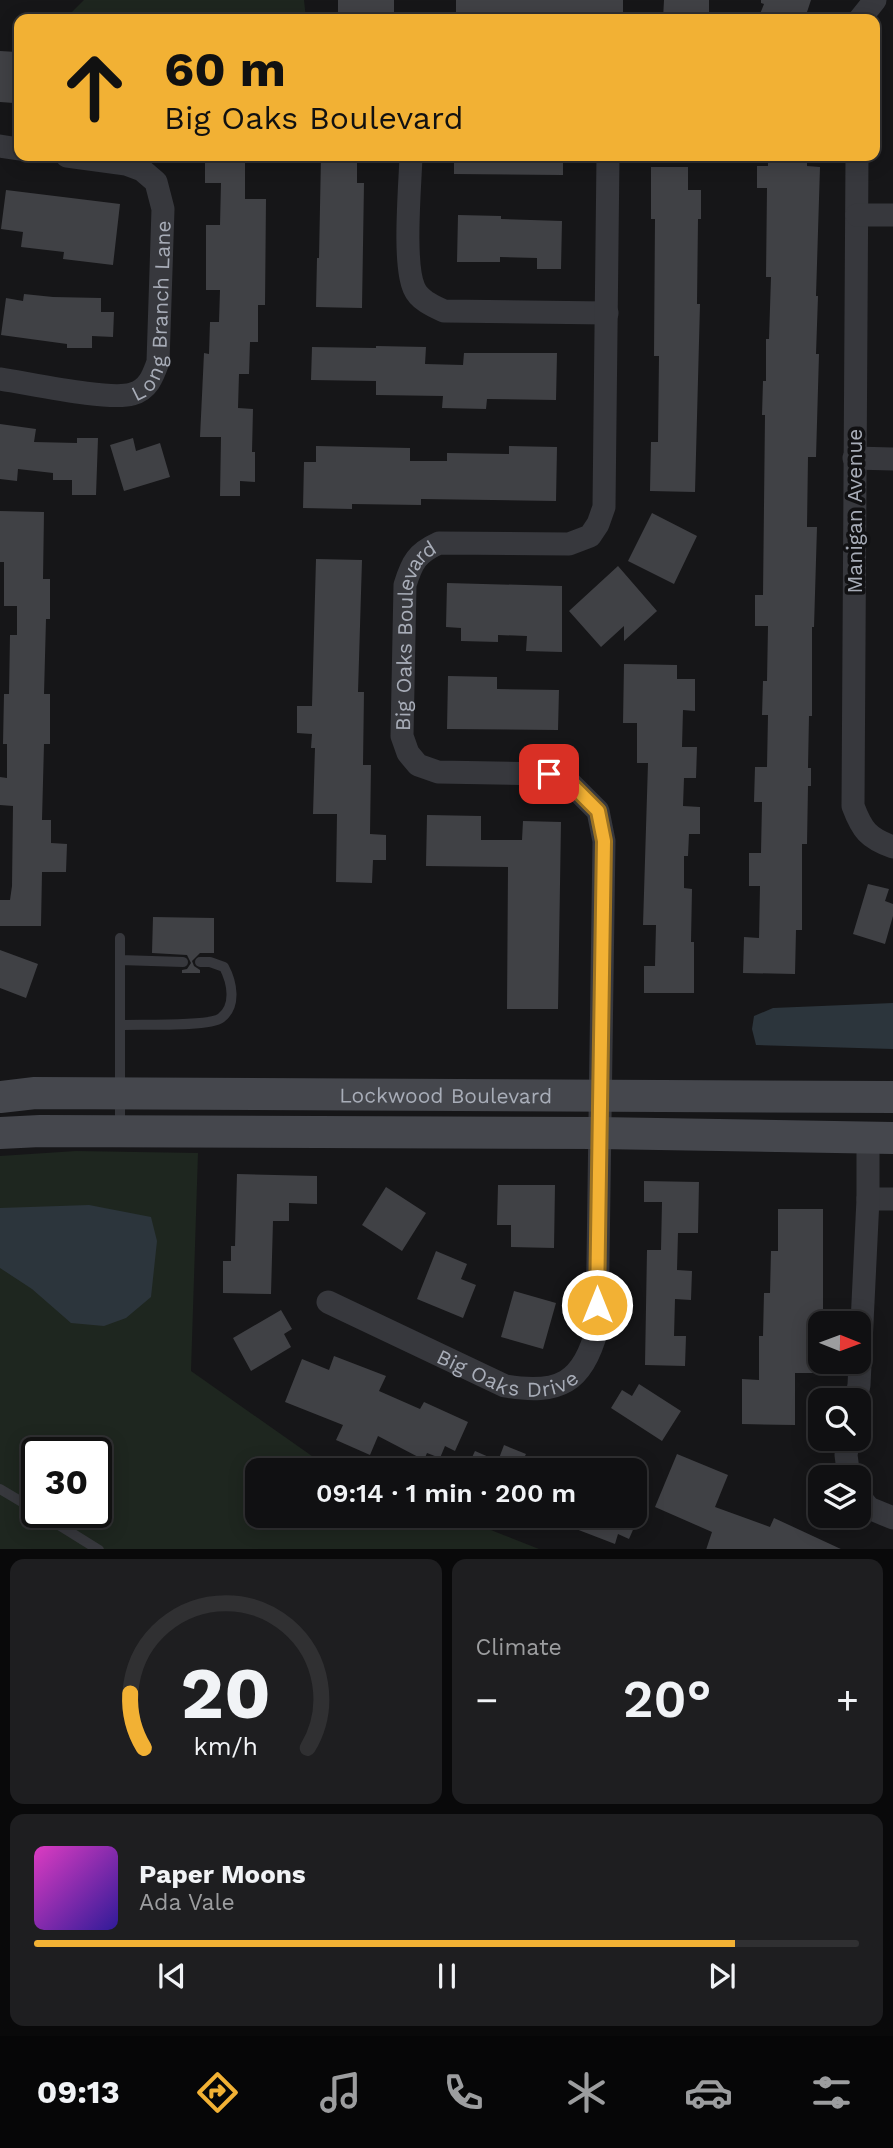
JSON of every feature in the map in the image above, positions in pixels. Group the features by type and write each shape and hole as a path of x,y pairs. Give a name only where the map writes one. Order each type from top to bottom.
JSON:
{"main road":[{"name":"Lockwood Boulevard","path":"0,1097 35,1093 121,1093 893,1097"},
{"name":"Lockwood Boulevard","path":"0,1133 40,1130 598,1133 880,1138"}],"street":[{"path":"864,14 875,0"},
{"name":"Long Branch Lane","path":"0,379 114,396 133,394 149,384 159,362 163,209 156,182 142,170 126,164 104,161"},
{"path":"411,161 409,270 415,290 426,302 444,312 607,313"},
{"name":"Big Oaks Boulevard","path":"598,1133 604,841 598,811 568,781 549,774 438,772 418,765 408,753 402,736 405,585 410,567 422,550 439,543 569,544 590,536 598,524 604,507 608,161"},
{"name":"Manigan Avenue","path":"857,161 853,806 861,827 876,841 893,847"},
{"path":"857,215 893,215"},
{"path":"854,458 893,459"},
{"name":"Big Oaks Drive","path":"328,1302 505,1386 530,1390 554,1388 576,1374 591,1354 597,1329 598,1133"},
{"path":"857,1388 868,1199 880,1138"},
{"path":"868,1199 893,1199"},
{"path":"871,1509 893,1518"}],"lane":[{"path":"120,938 120,1131"},
{"path":"120,960 183,962"},
{"path":"120,1025 213,1022 221,1018 227,1011 232,996 230,977 224,967 200,962"},
{"path":"0,1489 21,1502"},
{"path":"64,1528 99,1549"}],"shaded area":[{"path":"84,0 304,0 305,14 70,14"},
{"path":"893,1003 893,1049 756,1045 752,1029 754,1016 773,1008"},
{"path":"76,1151 198,1153 191,1371 315,1458 245,1458 245,1528 486,1528 539,1549 0,1549 0,1156"},
{"path":"89,1205 151,1217 157,1241 151,1297 126,1318 104,1326 71,1323 32,1289 0,1268 0,1208"}],"building":[{"path":"338,0 394,0 394,14 338,14"},
{"path":"456,0 623,0 623,14 456,14"},
{"path":"664,0 709,0 709,14 663,14"},
{"path":"761,0 811,0 806,14 760,14 764,4"},
{"path":"0,51 14,52 14,103 0,102"},
{"path":"205,161 245,161 245,199 266,199 265,305 258,305 258,342 250,342 249,374 239,374 238,408 253,409 252,452 255,452 255,482 240,481 240,496 220,496 221,437 200,437 204,353 209,354 210,322 219,322 220,290 206,290 206,225 220,225 221,183 205,183"},
{"path":"321,161 357,161 357,183 364,183 362,308 316,307"},
{"path":"454,161 563,161 563,175 454,174"},
{"path":"768,161 807,161 807,166 820,167 816,296 816,354 819,354 816,457 808,457 807,527 817,527 812,627 812,716 809,716 808,768 811,768 811,786 808,786 807,844 802,844 802,930 796,930 795,974 743,973 744,937 759,938 760,886 749,886 749,853 761,853 762,802 754,802 755,767 767,767 768,715 762,715 763,681 767,681 768,626 755,626 755,595 763,595 765,415 762,415 771,277 766,277 767,188 757,188 757,166 768,166"},
{"path":"651,167 688,167 688,190 701,190 701,219 698,219 697,304 700,304 695,492 650,491 651,442 658,442 659,356 654,356 655,219 651,219"},
{"path":"6,190 120,204 113,265 63,259 64,252 21,247 23,232 1,229"},
{"path":"458,215 562,221 561,269 537,269 537,258 500,257 500,262 457,262"},
{"path":"24,294 101,298 101,312 114,312 113,337 92,336 92,348 67,348 67,344 1,335 6,298 23,301"},
{"path":"312,347 426,347 425,364 463,365 464,353 557,353 556,400 487,399 486,409 442,408 443,396 376,395 376,381 311,380"},
{"path":"0,424 36,429 34,442 77,443 77,438 98,438 96,495 72,495 72,480 53,480 53,473 18,469 17,481 0,479"},
{"path":"133,438 136,451 160,443 170,477 124,491 110,445"},
{"path":"316,446 410,448 410,461 447,461 447,453 509,454 509,446 557,447 556,501 421,499 421,505 352,504 352,509 303,508 304,462 316,462"},
{"path":"0,511 44,512 43,579 50,579 50,619 46,619 44,694 50,694 50,744 44,744 42,820 51,820 51,843 67,844 66,872 42,872 41,926 0,926 0,900 10,900 12,886 13,806 0,805 0,777 7,778 7,744 3,744 4,694 9,694 10,635 17,635 17,606 4,606 4,562 0,562"},
{"path":"652,513 697,536 674,584 628,561"},
{"path":"316,559 362,560 358,692 364,692 363,765 371,765 370,834 386,835 386,860 373,860 372,883 336,882 337,814 313,814 315,748 311,748 312,734 297,733 297,706 312,706"},
{"path":"618,566 657,611 624,641 624,626 601,647 569,611"},
{"path":"447,583 562,586 562,652 526,651 527,636 498,635 498,642 461,641 461,628 446,627"},
{"path":"624,664 677,665 677,679 695,679 695,711 683,710 682,747 697,747 696,778 684,778 683,806 700,807 700,834 689,834 688,856 684,856 684,888 692,889 694,993 644,993 644,966 655,966 656,925 643,925 648,763 637,763 637,723 623,723"},
{"path":"448,676 497,677 497,689 559,690 558,730 447,729"},
{"path":"427,815 481,816 481,840 522,840 523,821 561,822 558,1009 507,1009 508,867 426,866"},
{"path":"868,884 889,889 885,901 893,904 893,916 885,944 853,934"},
{"path":"153,917 214,918 214,953 200,953 192,961 200,973 182,973 191,963 187,955 152,953"},
{"path":"0,950 38,964 26,998 0,988"},
{"path":"237,1174 317,1176 317,1204 289,1203 289,1221 273,1221 271,1294 223,1293 223,1261 231,1261 231,1246 235,1246"},
{"path":"644,1181 699,1182 698,1233 678,1233 677,1270 692,1271 691,1300 675,1299 674,1336 686,1336 685,1366 645,1365 647,1250 661,1250 662,1202 644,1202"},
{"path":"498,1185 555,1185 554,1248 511,1247 511,1225 497,1225"},
{"path":"386,1187 426,1213 402,1251 362,1225"},
{"path":"778,1209 823,1209 823,1311 808,1311 808,1373 795,1373 795,1425 742,1424 742,1379 759,1380 759,1336 763,1336 764,1293 770,1293 771,1251 778,1251"},
{"path":"436,1251 467,1264 461,1279 476,1285 463,1318 417,1299"},
{"path":"514,1291 556,1303 543,1349 501,1337"},
{"path":"281,1310 292,1329 284,1334 291,1347 251,1371 233,1338"},
{"path":"334,1356 386,1376 379,1391 420,1409 424,1402 468,1422 455,1451 445,1446 440,1458 427,1453 425,1458 420,1458 378,1436 370,1455 336,1440 343,1425 285,1402 302,1359 329,1370"},
{"path":"639,1384 681,1411 662,1441 611,1408 622,1390 632,1396"},
{"path":"504,1445 526,1454 524,1458 499,1458"},
{"path":"475,1451 491,1458 472,1458"},
{"path":"677,1454 728,1475 715,1507 770,1527 774,1518 841,1549 706,1549 712,1532 655,1507"},
{"path":"634,1528 629,1539 618,1534 615,1544 576,1529"}],"route":[{"path":"549,774 568,781 598,811 604,841 597,1305"}]}
